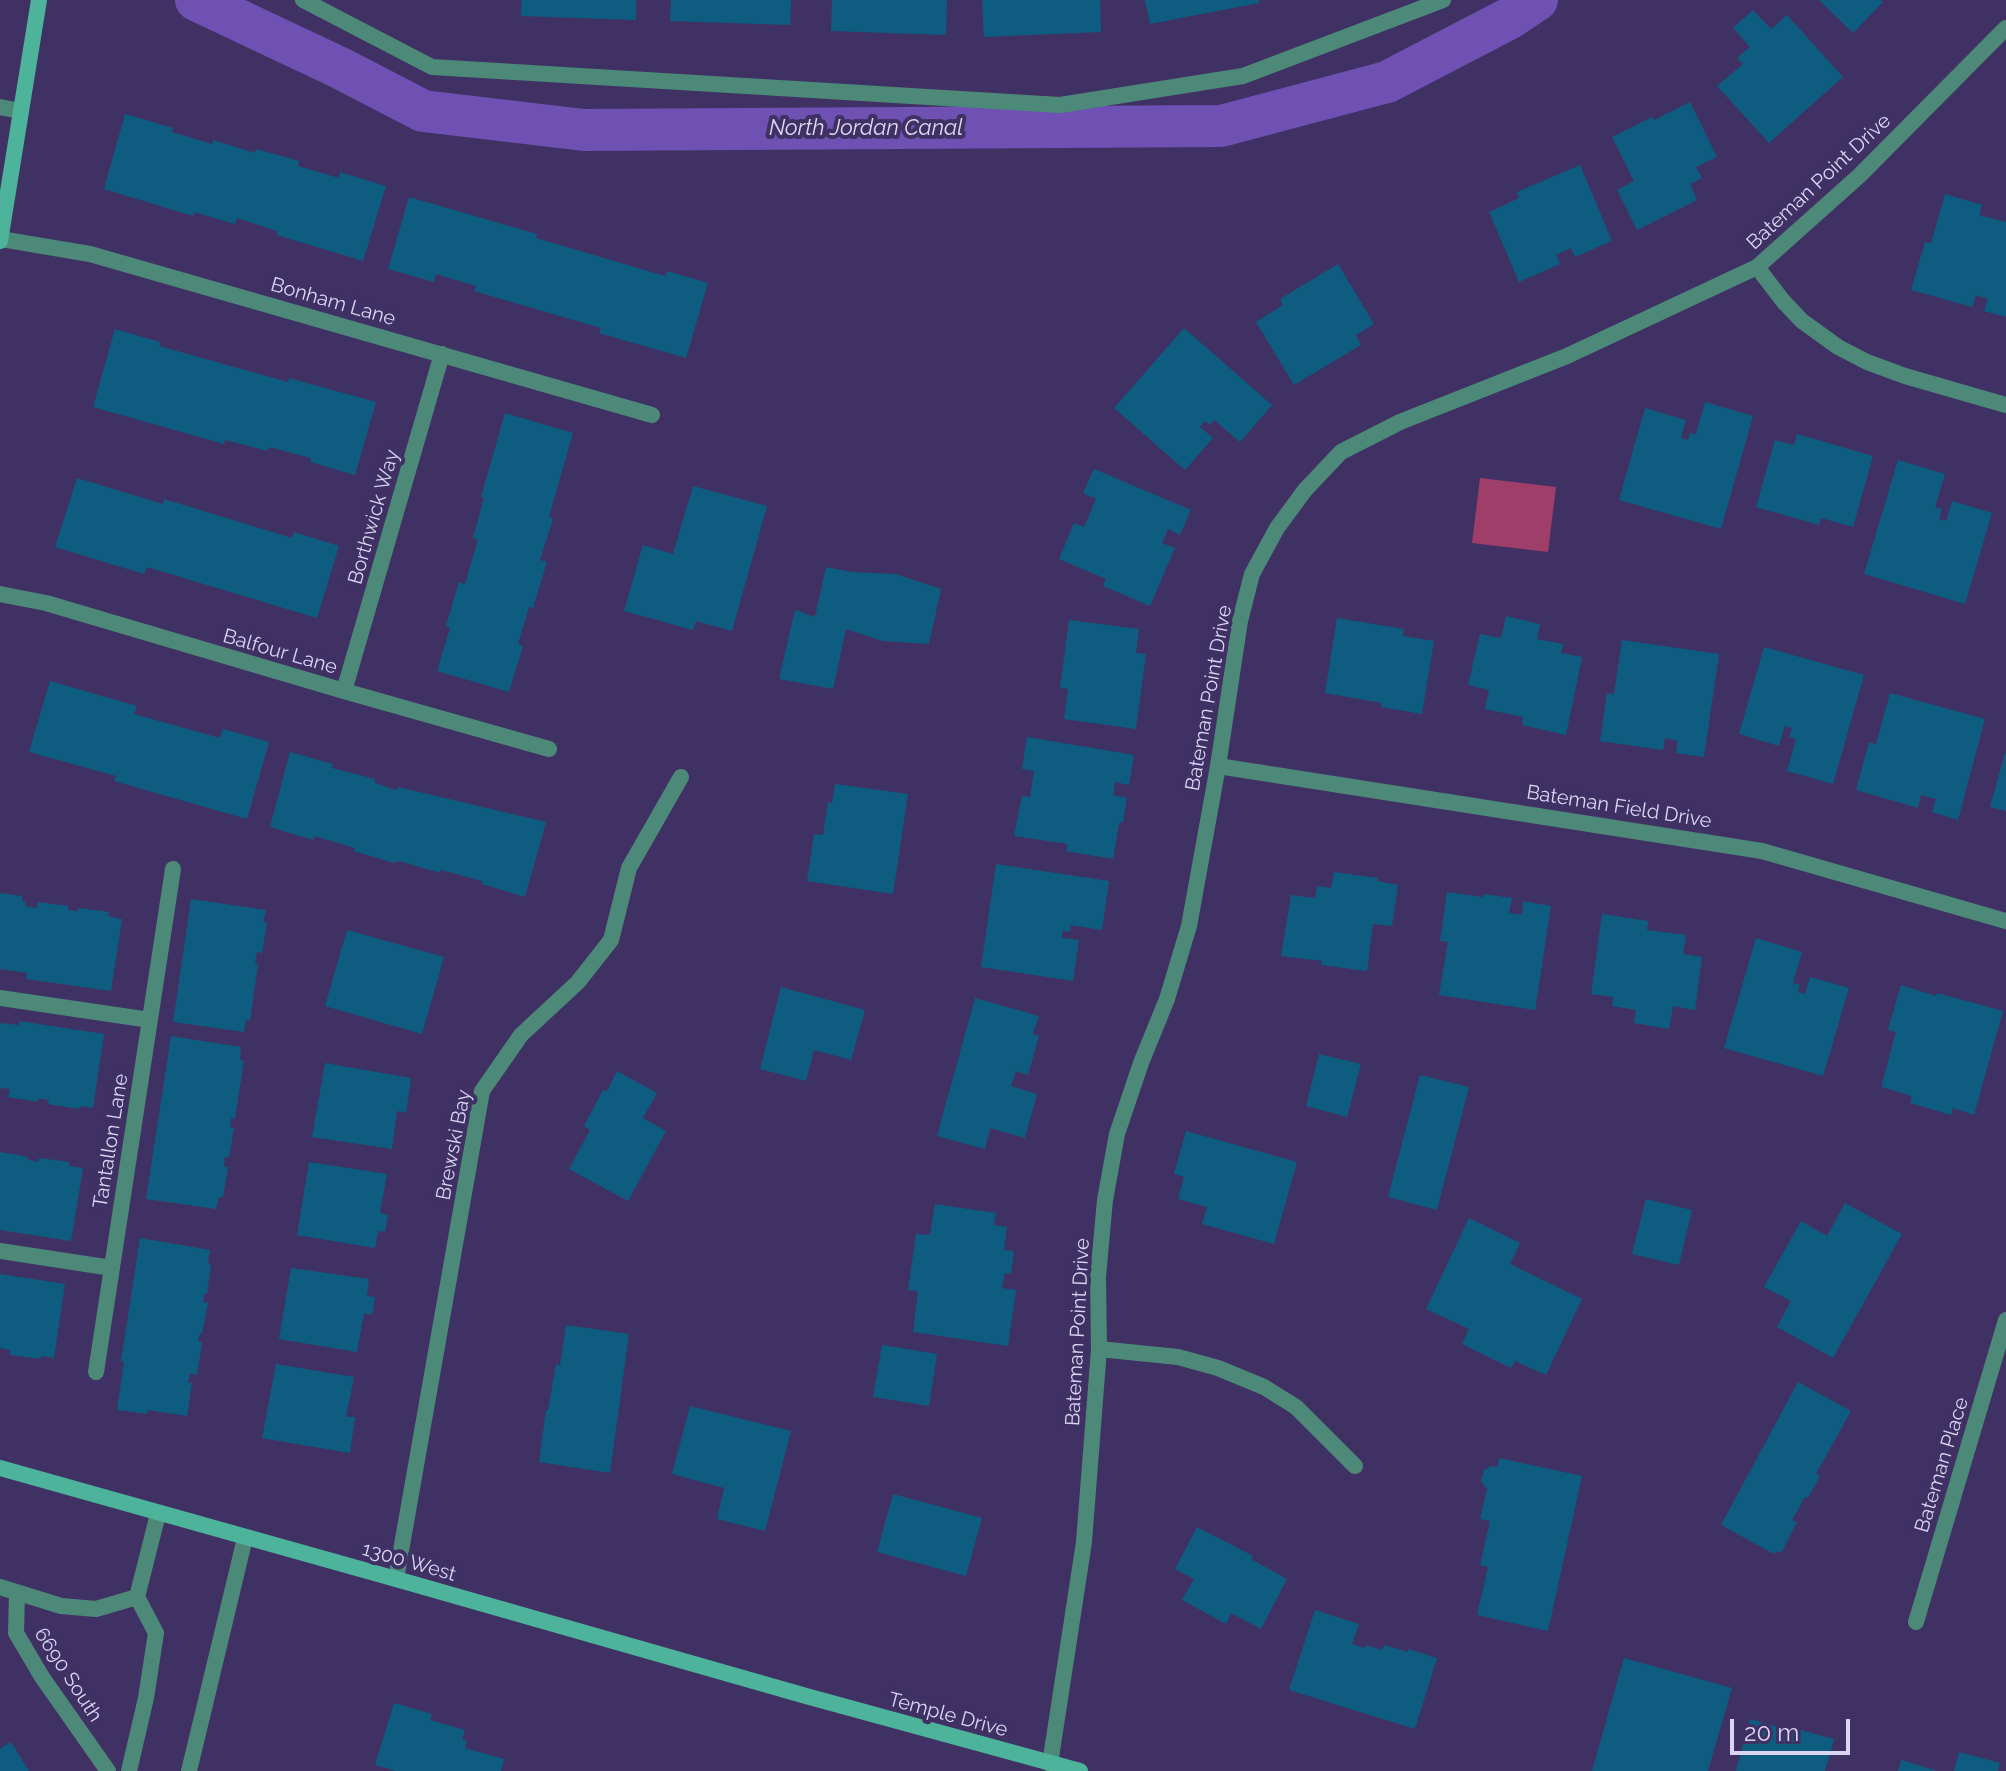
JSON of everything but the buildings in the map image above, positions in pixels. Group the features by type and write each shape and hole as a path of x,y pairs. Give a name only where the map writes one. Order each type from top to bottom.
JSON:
{"main road":[{"path":"0,240 39,0"},
{"name":"1300 West","path":"0,1468 806,1696"},
{"name":"Temple Drive","path":"806,1696 1080,1771"}],"street":[{"path":"303,0 432,67 1060,105 1243,76 1443,0"},
{"name":"Bateman Point Drive","path":"1050,1764 1084,1542 1099,1349 1098,1277 1105,1200 1117,1134 1167,999 1189,926 1240,621 1252,574 1277,528 1305,490 1341,452 1400,422 1567,356 1757,267 1859,176 2006,28"},
{"path":"0,107 21,111"},
{"name":"Bonham Lane","path":"0,240 90,254 652,415"},
{"path":"1757,267 1802,321 1838,347 1905,376 2006,405"},
{"name":"Borthwick Way","path":"344,691 442,354"},
{"name":"Balfour Lane","path":"0,594 46,603 549,749"},
{"name":"Bateman Field Drive","path":"1218,766 1762,851 2006,921"},
{"name":"Brewski Bay","path":"396,1579 482,1091 521,1035 578,982 611,940 629,868 681,777"},
{"name":"Tantallon Lane","path":"96,1372 173,869"},
{"path":"0,998 150,1020"},
{"path":"0,1251 112,1268"},
{"name":"Bateman Place","path":"1916,1622 2006,1320"},
{"path":"1099,1349 1178,1357 1218,1368 1264,1387 1296,1407 1355,1466"},
{"path":"129,1771 146,1698 156,1633 137,1597 158,1514"},
{"path":"189,1771 245,1538"},
{"name":"6690 South","path":"0,1587 61,1606 96,1609 137,1597"},
{"name":"6690 South","path":"17,1593 16,1633 42,1677 108,1771"}],"shaded area":[{"path":"1480,478 1556,487 1548,552 1472,543"}],"waterway":[{"name":"North Jordan Canal","path":"196,0 423,111 584,130 1221,126 1387,82 1510,18 1537,0"}]}
